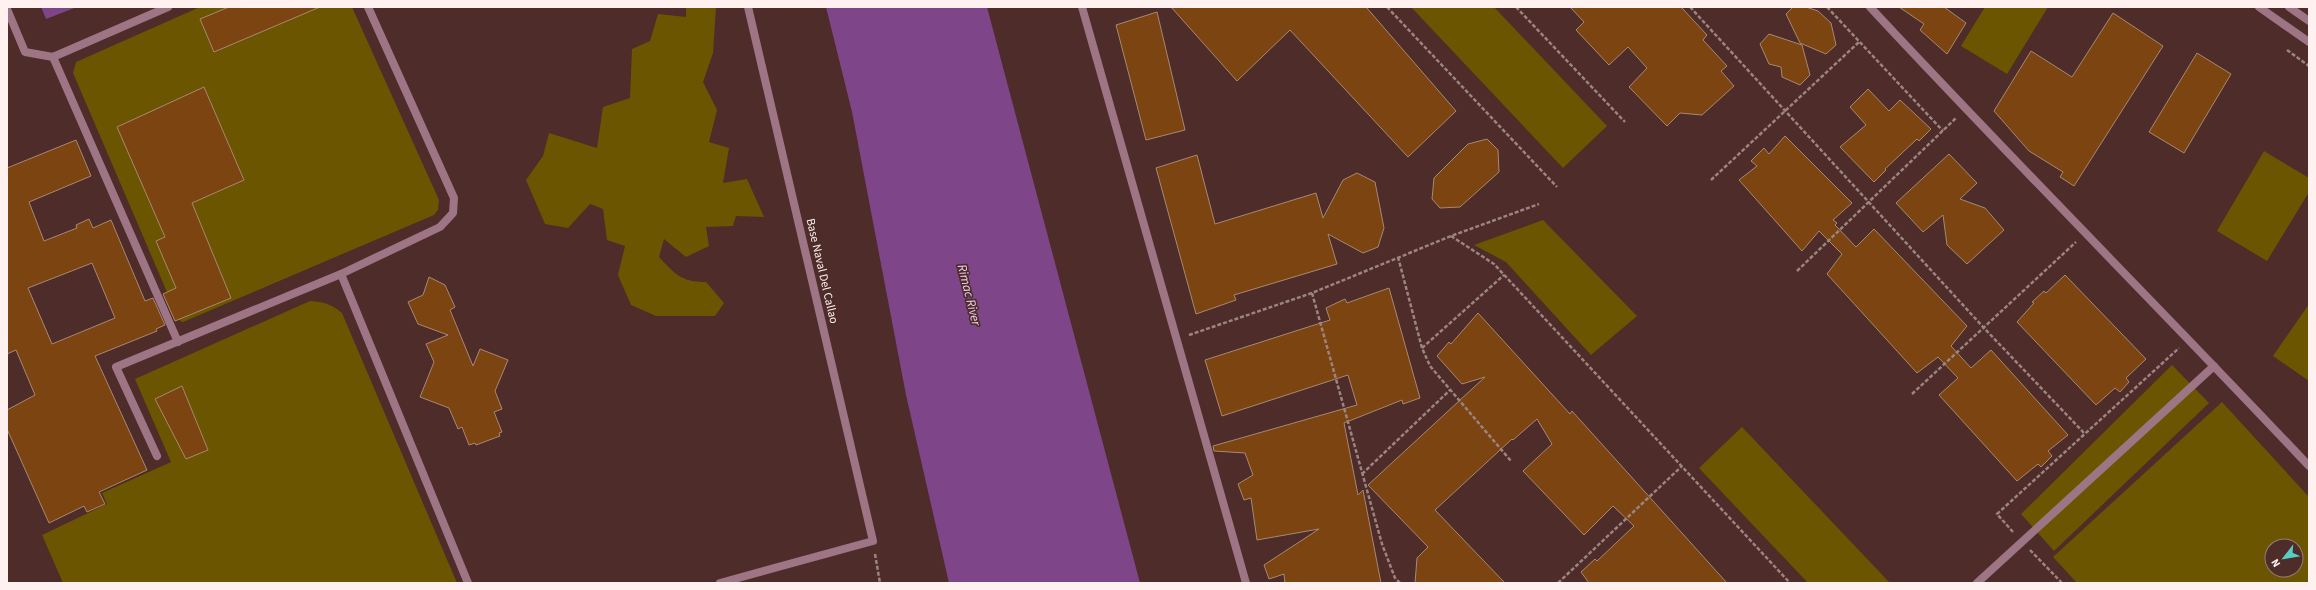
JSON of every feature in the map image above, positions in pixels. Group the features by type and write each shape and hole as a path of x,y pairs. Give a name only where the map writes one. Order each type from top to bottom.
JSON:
{"street":[{"path":"7,8 25,52 53,57 168,7"},
{"path":"157,456 116,367 341,274 440,227 453,213 454,198 452,193 368,7"},
{"name":"Base Naval Del Callao","path":"748,7 873,541"},
{"path":"1082,7 1246,583"},
{"path":"1870,7 1965,109 2087,232 2309,466"},
{"path":"2259,7 2309,42"},
{"path":"2289,7 2309,21"},
{"path":"53,57 178,342"},
{"path":"341,274 468,583"},
{"path":"1977,583 2214,366"},
{"path":"720,583 873,541"}],"path":[{"path":"1387,7 1557,187"},
{"path":"1516,7 1625,122"},
{"path":"1692,7 1691,8 1984,328 2085,434"},
{"path":"1827,7 1943,131"},
{"path":"1711,180 1859,42"},
{"path":"2287,50 2309,66"},
{"path":"1797,271 1965,109"},
{"path":"1177,340 1312,292 1451,236 1539,204"},
{"path":"1912,394 2087,232"},
{"path":"1451,236 1494,264 1504,274 1790,583"},
{"path":"1398,257 1422,348 1430,366 1512,461"},
{"path":"1422,348 1504,274"},
{"path":"1312,292 1382,544 1395,578 1400,583"},
{"path":"2062,583 1997,514 2189,339"},
{"path":"1362,474 1450,390"},
{"path":"1558,583 1682,466"},
{"path":"873,541 880,583"}],"shaded area":[{"path":"200,7 352,7 439,200 438,210 434,215 183,322 179,320 73,73 76,62"},
{"path":"686,7 716,7 713,53 703,82 717,110 709,142 729,148 723,183 747,179 764,217 736,216 733,226 706,227 709,246 686,257 664,239 659,257 674,272 684,279 697,282 706,282 724,303 715,316 656,316 631,305 618,275 625,246 607,240 603,209 590,204 568,228 545,224 526,180 543,156 549,133 597,148 603,107 630,98 632,49 650,41 658,14 686,17"},
{"path":"1411,7 1494,7 1607,126 1563,168"},
{"path":"1985,7 2048,7 2007,74 1961,46"},
{"path":"2264,151 2309,178 2309,192 2267,261 2217,231"},
{"path":"1543,220 1637,316 1591,355 1506,262 1474,245"},
{"path":"310,301 335,307 342,313 457,583 63,583 42,535 107,504 102,493 171,462 135,379"},
{"path":"2309,304 2309,381 2273,356"},
{"path":"2172,365 2209,403 2054,551 2021,514"},
{"path":"2222,402 2309,497 2309,583 2077,583 2053,557"},
{"path":"1742,427 1890,583 1808,583 1699,468"}],"water":[{"path":"41,7 77,7 46,19"},
{"name":"Rimac River","path":"826,7 987,7 1140,583 949,583 906,395 852,112"}],"building":[{"path":"229,7 320,7 214,52 200,19"},
{"path":"1171,7 1366,7 1456,111 1408,157 1290,30 1237,81"},
{"path":"1570,7 1681,7 1707,35 1703,40 1727,66 1721,71 1734,86 1702,115 1680,113 1667,126 1629,87 1647,68 1628,47 1609,65 1576,30 1584,22"},
{"path":"1793,7 1806,7 1818,11 1831,23 1836,45 1826,54 1800,43 1786,14"},
{"path":"1899,7 1944,7 1966,23 1947,54 1920,30 1924,24"},
{"path":"1157,12 1185,130 1146,140 1116,25"},
{"path":"2113,13 2163,46 2074,186 2060,177 2063,172 2029,151 1994,111 2031,51 2072,77"},
{"path":"1769,34 1802,45 1810,75 1800,85 1782,77 1781,67 1769,64 1760,44"},
{"path":"2197,53 2231,74 2184,153 2149,132"},
{"path":"204,87 244,180 192,203 231,298 175,321 163,294 176,288 156,241 165,237 117,127"},
{"path":"1868,89 1889,111 1900,100 1931,129 1919,141 1917,139 1885,169 1886,170 1874,182 1840,147 1866,125 1850,107"},
{"path":"1785,136 1852,203 1833,220 1837,223 1835,225 1856,247 1874,229 1967,326 1951,346 1971,368 1991,350 2068,435 2048,451 2052,456 2041,467 2038,464 2017,481 1939,395 1958,378 1938,357 1917,373 1827,274 1842,254 1819,231 1802,251 1739,180 1757,166 1751,161 1764,148 1769,154"},
{"path":"1487,139 1498,150 1499,172 1460,207 1440,208 1432,199 1434,178 1468,144"},
{"path":"76,140 91,176 29,202 44,241 77,228 76,225 89,219 93,228 111,220 145,301 153,298 165,325 156,329 157,331 95,356 147,470 99,492 105,504 87,512 84,506 49,523 7,429 7,410 35,395 16,350 7,354 7,168","holes":["92,263 115,318 52,344 28,288"]},
{"path":"1949,154 1977,183 1960,199 1985,208 2004,230 1967,264 1947,245 1943,215 1923,232 1896,203"},
{"path":"1197,155 1215,224 1316,193 1323,218 1343,180 1357,173 1375,182 1384,228 1378,247 1363,253 1328,234 1337,264 1234,295 1236,300 1196,314 1156,168"},
{"path":"2065,275 2146,359 2126,378 2129,382 2120,392 2115,388 2096,405 2017,322 2034,303 2032,302 2044,291 2046,293"},
{"path":"429,277 445,285 455,307 450,310 473,366 480,349 508,360 495,391 502,409 494,412 502,432 499,433 500,436 476,445 475,443 469,445 462,427 458,429 449,408 420,397 434,362 426,344 448,335 418,324 408,302 423,295"},
{"path":"1389,288 1420,398 1403,404 1402,400 1344,423 1358,495 1363,490 1381,583 1285,583 1284,574 1269,579 1264,565 1319,529 1257,540 1251,498 1244,500 1238,484 1253,475 1245,453 1214,451 1213,446 1357,405 1348,375 1222,416 1205,360 1330,320 1326,308 1345,299 1347,303"},
{"path":"1478,313 1570,414 1572,411 1727,583 1589,583 1581,572 1595,559 1597,561 1634,526 1613,506 1584,535 1523,471 1552,444 1537,419 1513,440 1512,439 1435,510 1505,583 1415,583 1417,558 1428,547 1368,485 1485,377 1462,384 1437,356 1449,342 1451,344"},
{"path":"182,386 208,450 186,459 155,399"}]}
